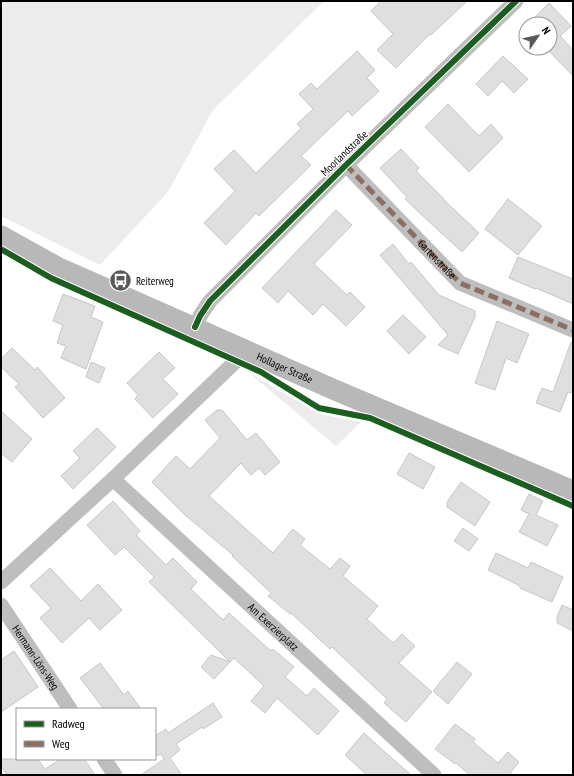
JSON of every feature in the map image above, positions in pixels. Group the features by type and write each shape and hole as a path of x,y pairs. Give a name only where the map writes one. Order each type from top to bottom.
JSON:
{"main road":[{"name":"Hollager Straße","path":"1,236 57,267 364,402 573,491"}],"street":[{"name":"Moorlandstraße","path":"195,327 210,301 346,165 516,1"},
{"name":"Gartenstraße","path":"346,165 460,283 573,330"},
{"path":"1,582 113,479 236,361 242,349"},
{"name":"Am Exerzierplatz","path":"113,479 434,775"},
{"name":"Hermann-Löns-Weg","path":"1,605 69,708"},
{"path":"105,760 115,775"}],"shaded area":[{"path":"1,1 324,1 213,110 168,192 100,265 1,216"},
{"path":"247,371 319,414 361,422 336,446"}],"building":[{"path":"381,1 467,1 431,35 430,34 396,68 377,50 393,34 371,11"},
{"path":"549,3 571,26 560,36 573,50 573,76 554,56 558,56 558,16 536,16"},
{"path":"357,51 375,70 367,78 379,91 352,116 348,111 301,156 311,165 259,216 256,213 226,245 204,223 235,191 214,169 234,150 256,173 301,128 297,124 313,109 299,94 311,83 317,89"},
{"path":"503,56 528,79 514,93 502,81 488,96 476,84"},
{"path":"448,104 479,136 491,124 503,138 469,172 425,127"},
{"path":"401,149 419,168 416,171 479,233 462,252 405,199 407,197 380,168"},
{"path":"508,199 542,226 518,255 485,229"},
{"path":"336,210 352,225 314,264 347,295 350,292 365,307 346,326 323,304 313,315 288,291 278,303 262,288"},
{"path":"393,244 409,264 411,262 439,295 475,311 475,317 458,354 438,345 448,335 380,255"},
{"path":"518,257 573,279 573,304 509,278"},
{"path":"63,294 95,306 91,317 103,322 86,369 61,358 66,346 57,343 63,325 53,321"},
{"path":"403,315 426,337 409,354 387,331"},
{"path":"497,321 529,334 517,363 506,358 495,390 475,383"},
{"path":"571,342 573,343 573,393 568,392 560,412 536,403 542,388 553,392"},
{"path":"12,348 35,370 37,367 65,398 43,418 15,387 19,384 1,367 1,359"},
{"path":"159,352 175,368 163,379 178,394 153,418 135,399 138,395 127,383"},
{"path":"91,362 105,368 99,383 86,377"},
{"path":"217,410 222,410 247,440 256,433 280,462 265,475 259,468 251,475 241,463 209,496 273,553 293,529 305,539 300,545 330,569 340,558 350,566 343,576 378,606 367,619 393,643 402,634 415,646 399,663 432,692 406,722 384,703 387,699 332,647 330,649 291,613 290,614 268,596 271,593 232,556 233,555 184,514 152,482 176,456 190,469 220,438 205,420"},
{"path":"1,411 32,439 12,462 1,453"},
{"path":"97,428 116,447 73,489 61,476 80,458 73,451"},
{"path":"409,453 435,467 423,489 397,474"},
{"path":"461,482 490,502 475,526 447,507 447,502"},
{"path":"529,494 543,501 536,515 558,525 547,546 519,532 529,514 521,510"},
{"path":"113,501 140,531 136,535 166,565 173,558 197,582 191,589 223,620 229,613 271,651 273,649 294,667 285,677 307,696 314,688 339,711 318,735 277,698 265,713 251,701 264,686 234,658 230,662 149,582 154,577 124,547 115,555 87,525"},
{"path":"463,528 478,539 469,551 454,541"},
{"path":"496,553 528,568 531,562 563,577 552,602 520,588 520,586 488,570"},
{"path":"50,568 81,601 98,584 122,610 100,630 89,618 62,643 40,618 51,608 30,586"},
{"path":"562,605 573,610 573,631 557,623 557,617"},
{"path":"14,651 38,687 1,712 1,660"},
{"path":"211,655 230,662 214,679 201,667"},
{"path":"457,662 472,674 448,704 433,691"},
{"path":"100,663 124,695 128,691 140,708 103,708 80,678"},
{"path":"213,703 222,717 203,729 202,727 176,744 180,750 170,758 182,775 141,775 164,759 161,754 156,756 156,735 166,729 168,733"},
{"path":"455,724 475,739 473,742 498,763 508,752 519,762 510,773 513,775 470,775 456,763 455,764 435,749"},
{"path":"364,733 411,775 367,775 345,755"},
{"path":"1,759 39,760 45,769 59,760 85,760 95,775 7,775 1,766"}],"marked path":[{"path":"346,165 460,283 573,330"}],"cycle path":[{"path":"195,327 210,301 346,165 516,1"},
{"path":"1,249 51,278 261,372 319,408 370,418 573,506"}],"place":[{"name":"Reiterweg","path":"120,281"}]}
